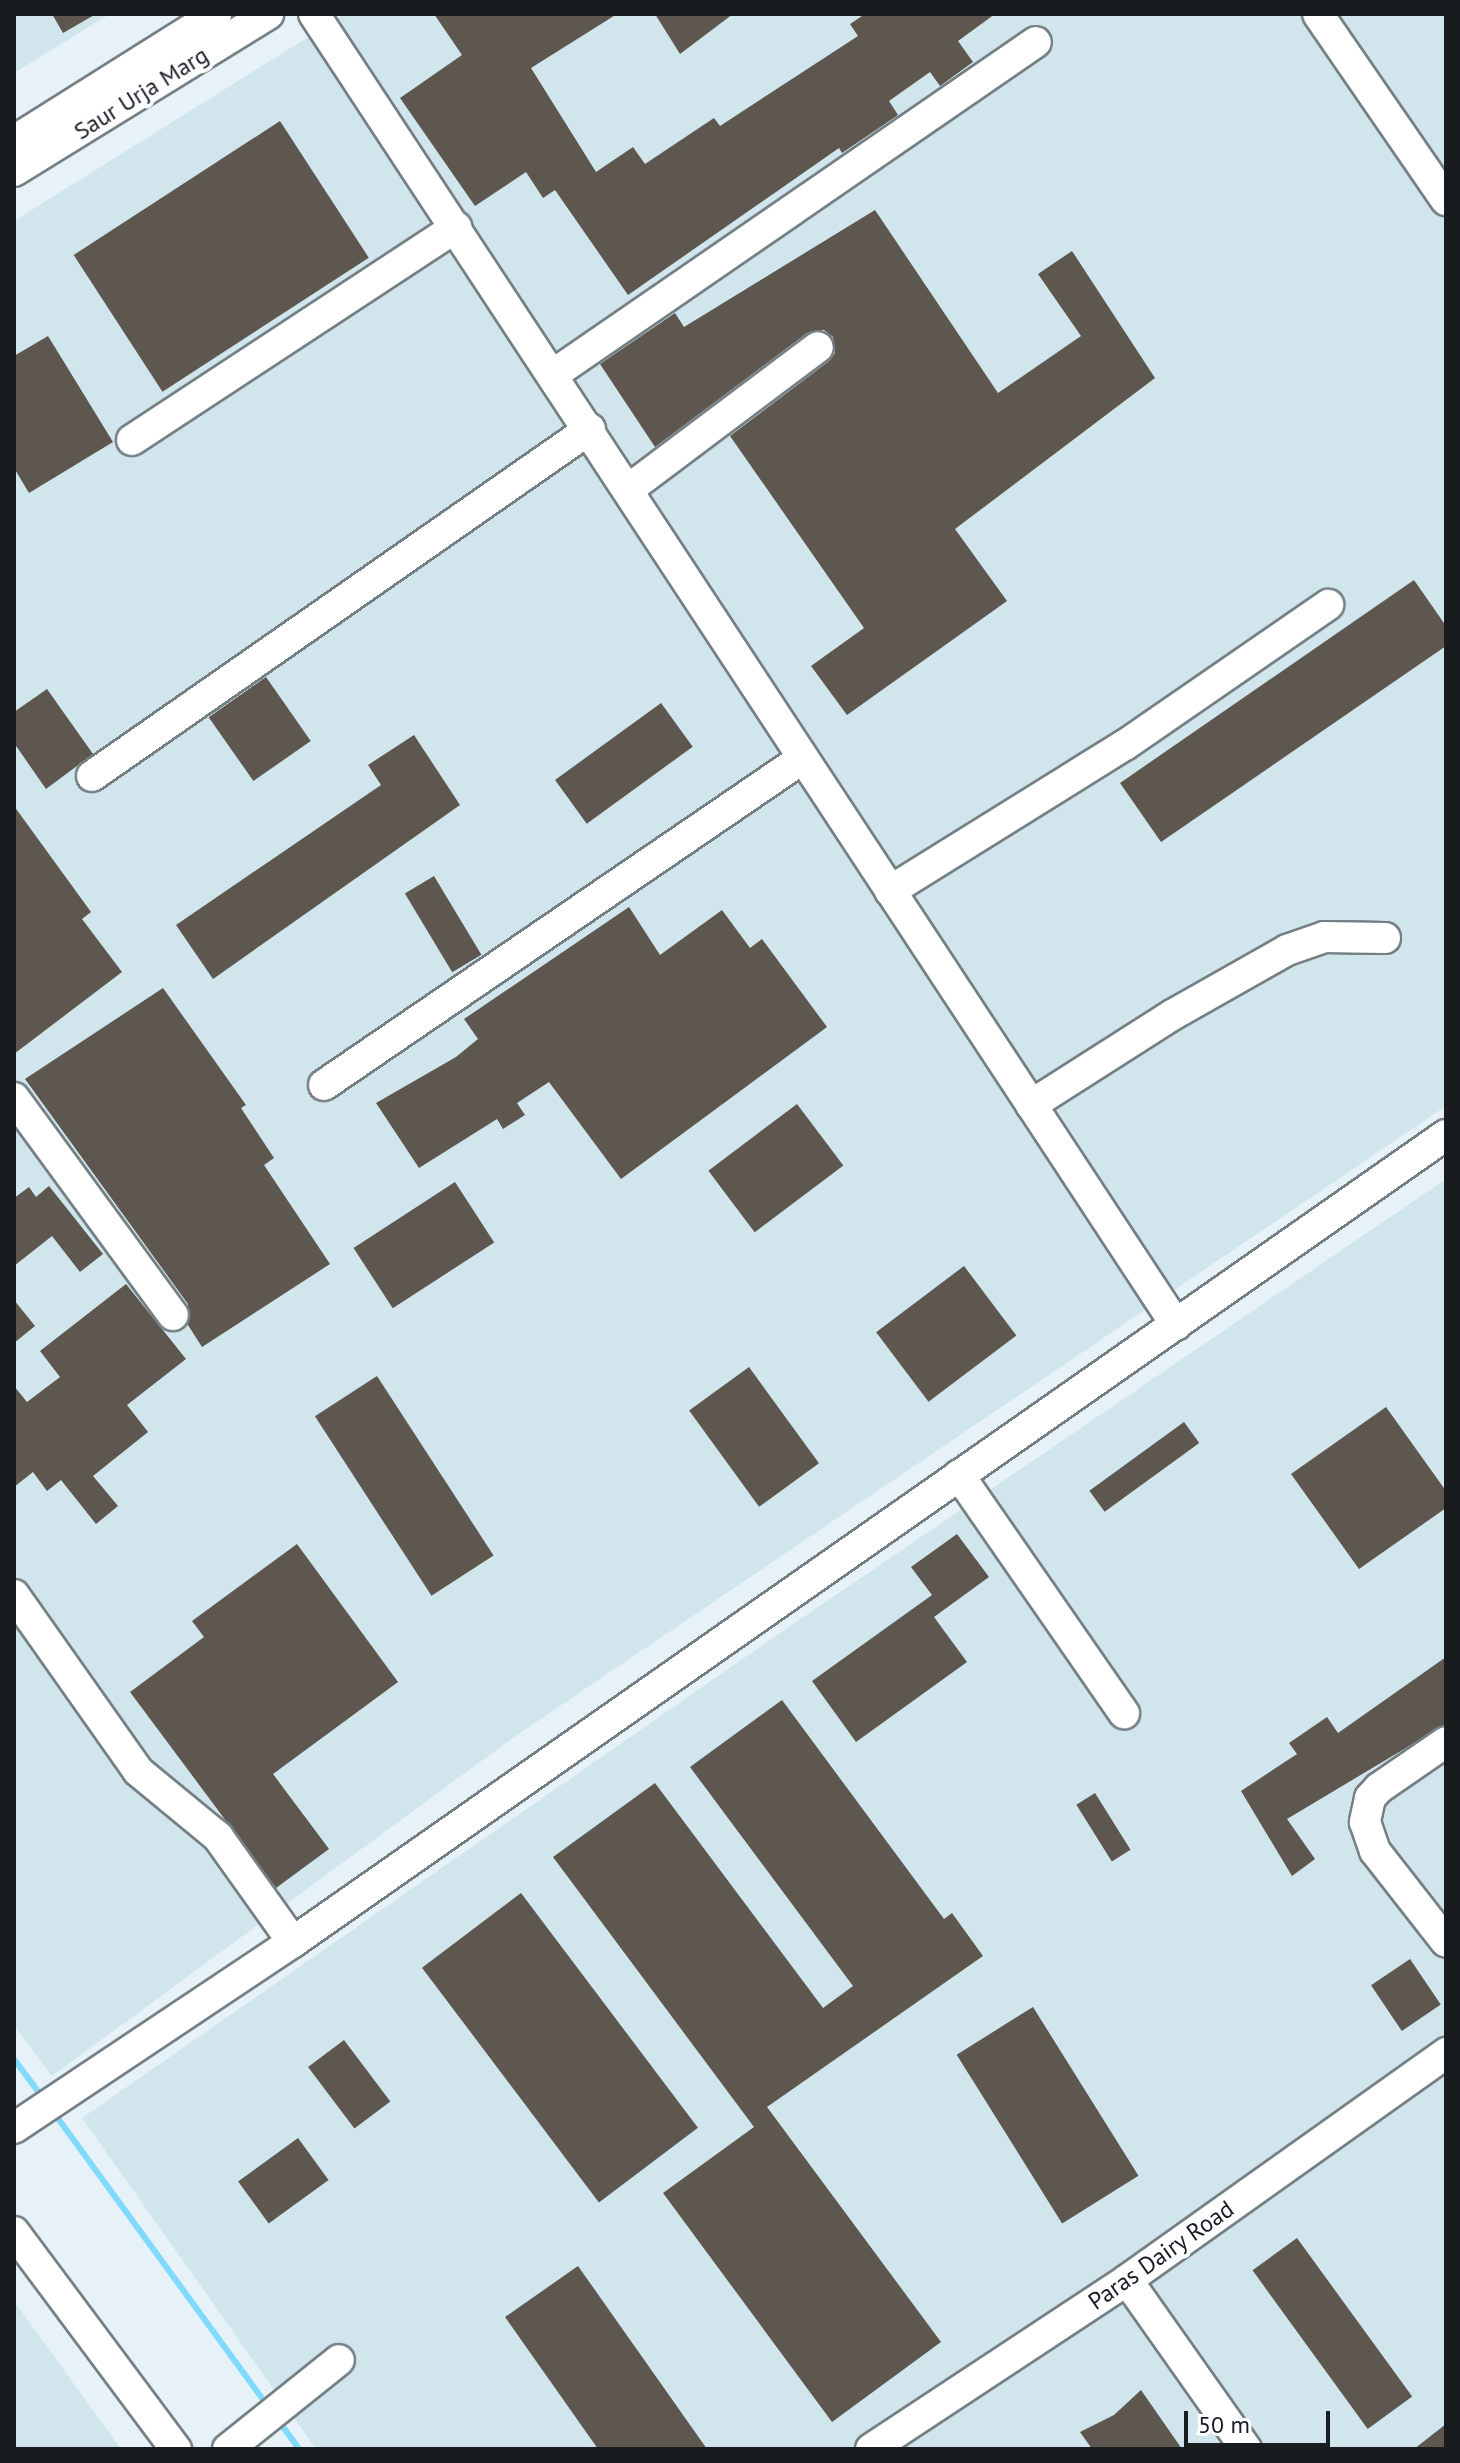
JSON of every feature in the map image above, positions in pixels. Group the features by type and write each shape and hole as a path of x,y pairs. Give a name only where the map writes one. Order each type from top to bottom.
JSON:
{"street":[{"name":"Saur Urja Marg","path":"14,141 216,14"},
{"name":"Saur Urja Marg","path":"14,171 268,14"},
{"path":"314,14 554,374 1176,1325"},
{"path":"1318,14 1446,200"},
{"path":"554,374 1036,42"},
{"path":"132,440 456,227"},
{"path":"629,489 818,347"},
{"path":"92,776 590,429"},
{"path":"890,891 1125,745 1328,605"},
{"path":"324,1085 803,758"},
{"path":"1031,1105 1174,1014 1287,950 1324,937 1385,938"},
{"path":"14,1098 173,1315"},
{"path":"18,2126 82,2079 293,1942 1446,1135"},
{"path":"959,1475 1124,1713"},
{"path":"14,1595 138,1771 218,1837 293,1942"},
{"path":"1446,1742 1379,1788 1370,1798 1365,1822 1375,1851 1446,1942"},
{"name":"Paras Dairy Road","path":"871,2449 1127,2280 1446,2053"},
{"path":"14,2232 176,2449"},
{"path":"1127,2280 1246,2449"},
{"path":"238,2440 339,2360"}],"shaded area":[{"path":"14,14 110,14 14,73"},
{"path":"345,14 1446,14 1446,1106 514,1737 52,2076 14,2025 14,221"},
{"path":"1446,1179 1446,2449 316,2449 82,2118 767,1642"},
{"path":"14,2301 121,2449 14,2449"}],"building":[{"path":"52,14 96,14 63,33"},
{"path":"434,14 617,14 531,68 596,172 633,147 645,164 714,118 720,126 858,36 850,24 865,14 995,14 958,41 973,62 940,86 930,72 889,101 898,115 842,153 839,148 628,295 555,190 543,198 526,172 475,206 400,98 462,55"},
{"path":"655,14 733,14 680,54"},
{"path":"280,121 369,258 162,392 74,255"},
{"path":"875,210 998,393 1081,336 1038,274 1072,251 1155,378 955,529 1007,601 847,715 811,666 864,628 730,436 829,361 835,353 833,337 824,330 807,333 655,447 600,364 675,313 684,327"},
{"path":"48,336 113,442 29,493 14,468 14,356"},
{"path":"1414,580 1446,626 1446,646 1161,842 1120,783"},
{"path":"266,677 311,741 253,781 209,717"},
{"path":"47,689 93,754 46,789 14,743 14,712"},
{"path":"661,703 693,747 587,824 555,780"},
{"path":"414,735 460,805 213,979 176,925 381,785 368,765"},
{"path":"14,806 91,912 82,919 122,972 14,1054"},
{"path":"434,876 481,955 452,972 405,894"},
{"path":"629,907 660,955 722,910 750,948 762,939 827,1027 621,1179 549,1082 517,1103 525,1115 503,1129 497,1119 419,1168 376,1103 456,1057 478,1039 464,1019"},
{"path":"163,988 246,1105 241,1108 274,1158 264,1165 330,1264 202,1347 188,1325 188,1304 25,1079"},
{"path":"797,1104 843,1165 755,1232 708,1171"},
{"path":"455,1182 494,1242 393,1308 354,1248"},
{"path":"49,1186 103,1254 80,1272 52,1236 14,1266 14,1198 29,1187 36,1197"},
{"path":"964,1266 1016,1335 929,1402 876,1332"},
{"path":"126,1284 186,1359 127,1405 148,1432 93,1476 118,1506 96,1524 61,1480 47,1491 33,1472 14,1487 14,1386 27,1402 60,1377 40,1351"},
{"path":"14,1300 35,1326 14,1343"},
{"path":"749,1367 819,1463 759,1507 689,1410"},
{"path":"377,1376 494,1555 431,1596 315,1416"},
{"path":"1386,1407 1446,1491 1446,1508 1359,1569 1291,1474"},
{"path":"1184,1422 1199,1443 1105,1512 1089,1491"},
{"path":"957,1534 989,1577 934,1617 967,1662 856,1742 812,1681 932,1595 911,1567"},
{"path":"297,1544 398,1682 273,1774 329,1849 276,1888 130,1692 204,1637 192,1621"},
{"path":"1446,1657 1446,1724 1287,1819 1315,1859 1292,1876 1241,1791 1297,1754 1289,1743 1327,1717 1338,1733"},
{"path":"782,1700 944,1919 952,1913 983,1956 767,2107 941,2342 832,2422 663,2193 754,2127 553,1857 655,1783 823,2008 853,1986 690,1767"},
{"path":"1095,1793 1131,1850 1112,1861 1076,1805"},
{"path":"521,1893 698,2128 599,2202 422,1968"},
{"path":"1410,1959 1441,2005 1402,2031 1371,1985"},
{"path":"1033,2007 1138,2176 1062,2223 957,2055"},
{"path":"344,2040 390,2101 354,2129 308,2067"},
{"path":"298,2138 329,2180 269,2224 238,2181"},
{"path":"1297,2238 1412,2397 1368,2429 1253,2270"},
{"path":"578,2266 707,2449 598,2449 505,2317"},
{"path":"1141,2390 1182,2449 1092,2449 1080,2432 1114,2415"},
{"path":"1446,2424 1446,2449 1414,2449"}],"waterway":[{"path":"14,2059 43,2098"},
{"path":"54,2113 267,2405"},
{"path":"278,2420 299,2449"}]}
